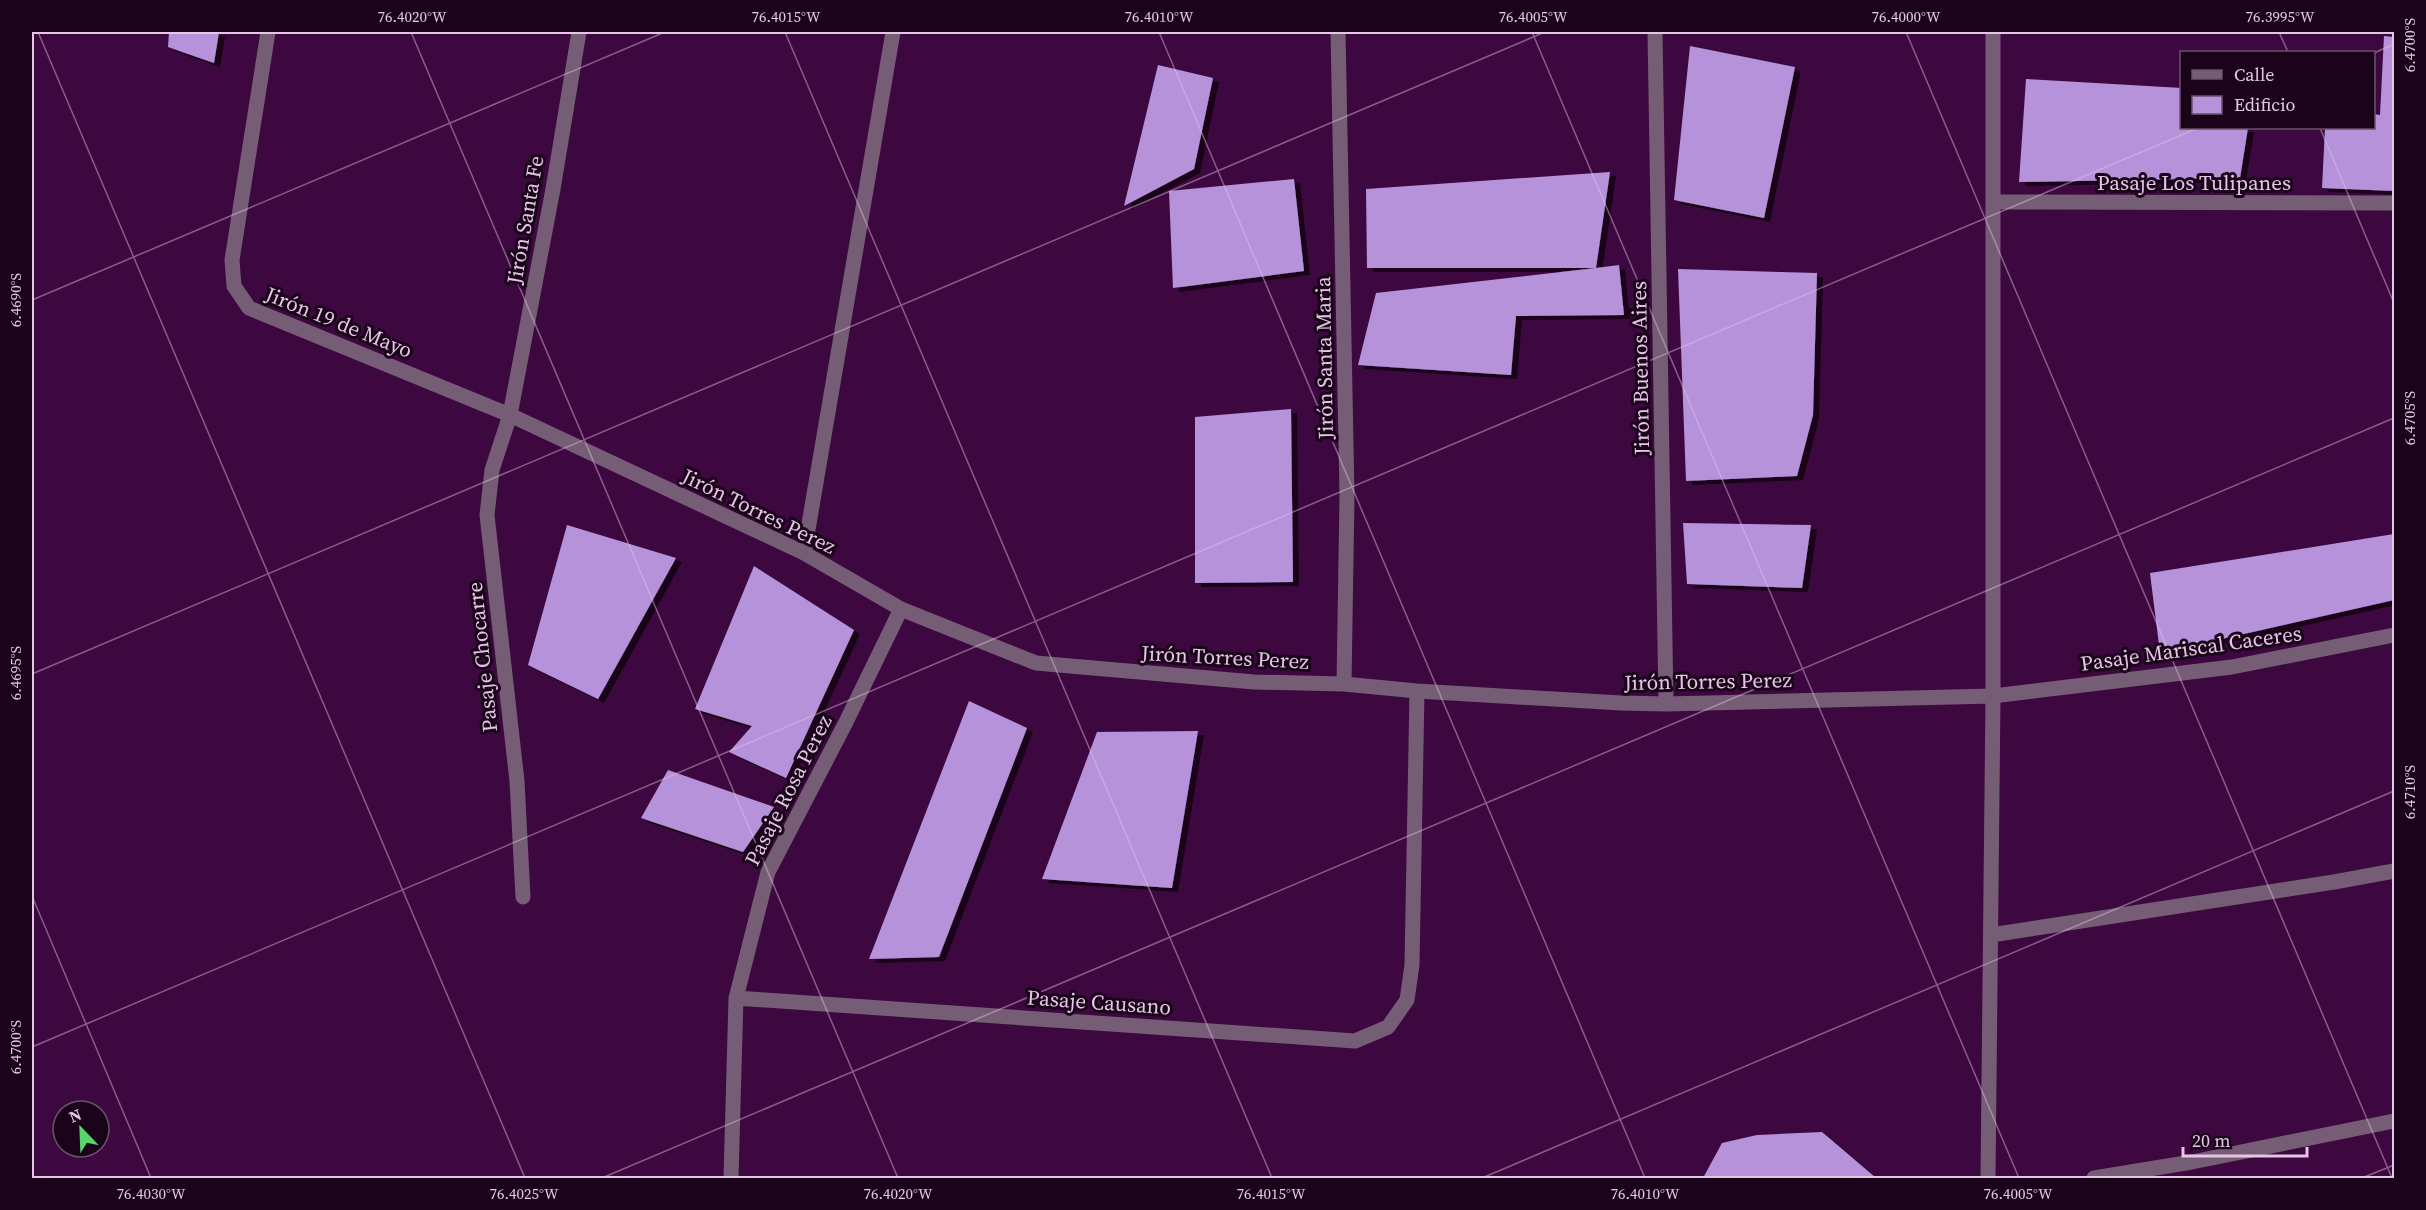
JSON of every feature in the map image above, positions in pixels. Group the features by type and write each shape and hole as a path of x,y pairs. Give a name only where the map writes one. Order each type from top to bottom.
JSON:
{"street":[{"name":"Jirón 19 de Mayo","path":"268,32 232,260 234,286 249,308 510,415"},
{"name":"Jirón Santa Fe","path":"510,415 553,189 579,32"},
{"path":"804,554 893,32"},
{"name":"Jirón Santa Maria","path":"1338,32 1347,495 1344,684"},
{"name":"Jirón Buenos Aires","path":"1655,32 1666,704"},
{"path":"1988,1179 1993,696 1993,32"},
{"name":"Pasaje Los Tulipanes","path":"1993,202 2394,203"},
{"name":"Jirón Torres Perez","path":"510,415 804,554 901,609 1036,663 1254,682 1344,684 1417,691 1622,703 1666,704 1993,696"},
{"name":"Pasaje Chocarre","path":"510,415 492,470 487,515 517,781 523,897"},
{"name":"Pasaje Rosa Perez","path":"731,1179 736,998 768,872 845,724 901,609"},
{"name":"Pasaje Mariscal Caceres","path":"1993,696 2232,667 2394,635"},
{"name":"Pasaje Causano","path":"736,998 1354,1041 1388,1027 1407,1000 1412,965 1417,691"},
{"path":"1991,935 2394,871"},
{"path":"2094,1179 2192,1162 2394,1121"}],"building":[{"path":"169,32 219,32 214,63 168,47"},
{"path":"2384,36 2394,37 2394,191 2322,188 2325,129 2375,129 2375,114 2380,115"},
{"path":"1690,46 1795,67 1764,218 1674,200"},
{"path":"1158,65 1213,78 1194,169 1124,206"},
{"path":"2026,79 2180,88 2180,129 2248,129 2240,178 2019,182"},
{"path":"1610,172 1596,268 1367,268 1366,189"},
{"path":"1294,179 1304,271 1173,288 1169,191"},
{"path":"1619,265 1624,315 1516,316 1511,375 1358,365 1376,293"},
{"path":"1678,269 1817,273 1813,415 1797,476 1686,481"},
{"path":"1291,409 1293,582 1195,583 1195,417"},
{"path":"1683,523 1811,525 1802,588 1687,584"},
{"path":"567,525 676,558 598,699 528,665"},
{"path":"2394,534 2394,600 2160,653 2150,573"},
{"path":"754,566 854,630 786,778 729,752 752,726 695,709"},
{"path":"969,701 1027,728 939,957 869,959"},
{"path":"1198,731 1172,888 1042,879 1097,732"},
{"path":"668,770 774,807 743,852 641,818"},
{"path":"1822,1132 1876,1178 1703,1178 1722,1143 1757,1135"}]}
